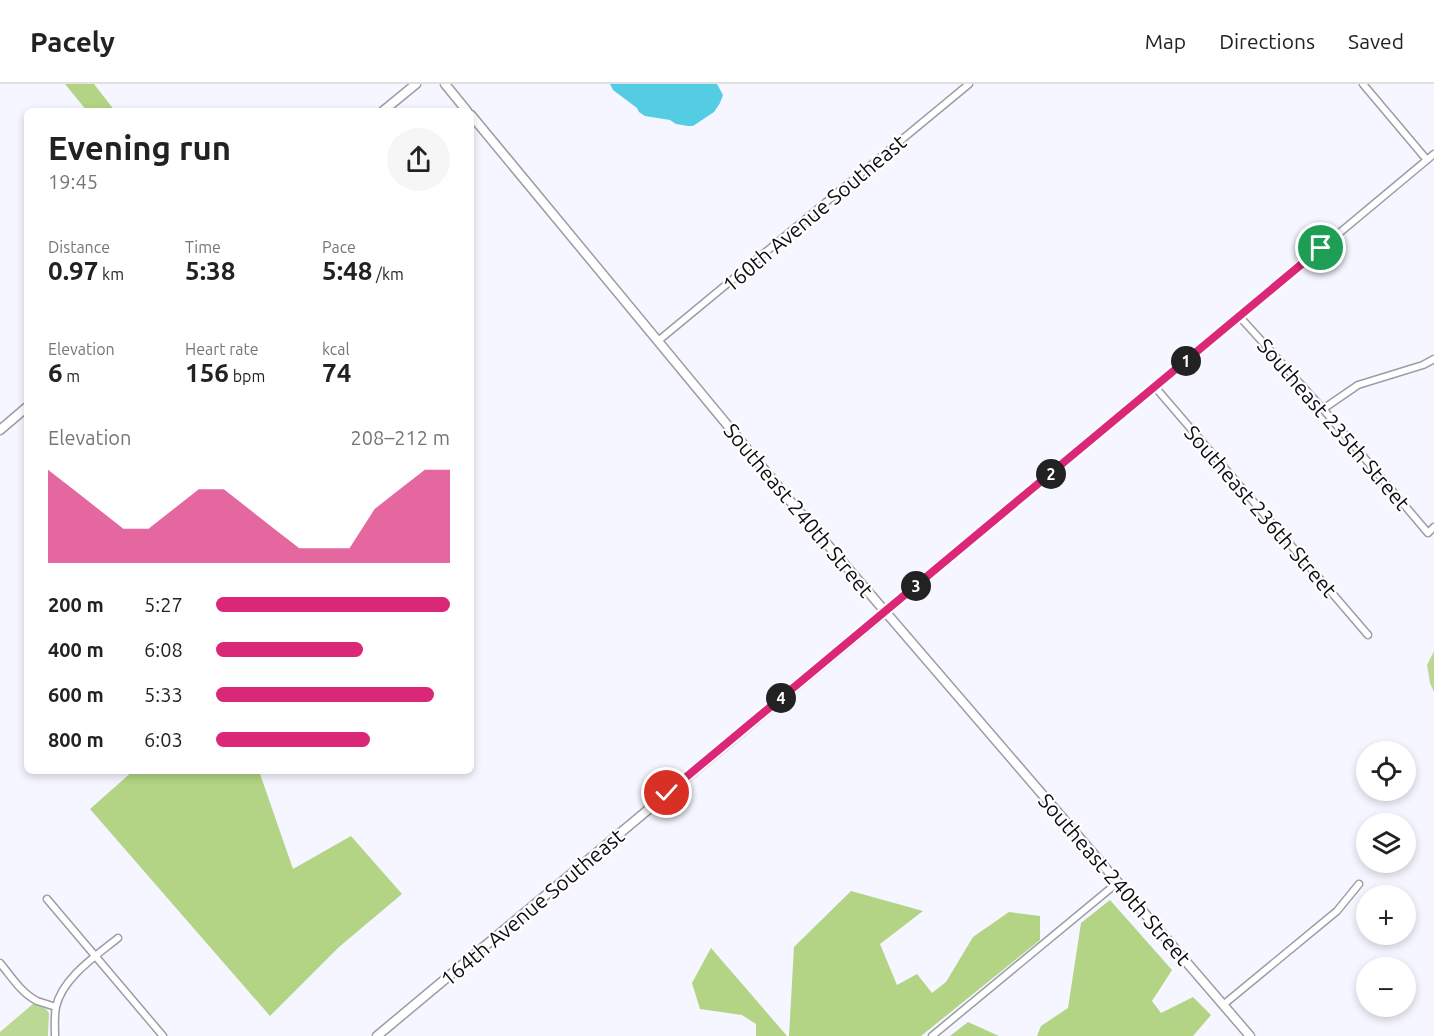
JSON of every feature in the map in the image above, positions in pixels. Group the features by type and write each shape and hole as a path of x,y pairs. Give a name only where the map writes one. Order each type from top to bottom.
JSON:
{"main road":[{"path":"387,108 416,84"},
{"path":"445,84 465,108"},
{"name":"Southeast 240th Street","path":"474,119 763,470 1250,1036"},
{"path":"0,430 24,410"},
{"name":"164th Avenue Southeast","path":"377,1036 885,612"}],"street":[{"name":"160th Avenue Southeast","path":"658,341 969,84"},
{"path":"1363,84 1427,160"},
{"name":"164th Avenue Southeast","path":"885,612 1434,154"},
{"name":"Southeast 235th Street","path":"1239,316 1323,409 1428,533 1434,527"},
{"path":"1323,409 1358,385 1423,365 1434,359"},
{"name":"Southeast 236th Street","path":"1155,387 1368,635"},
{"path":"933,1036 1117,883"},
{"path":"1223,1005 1337,911 1359,884"},
{"path":"47,899 163,1036"},
{"path":"55,1036 56,1007 71,979 118,938"},
{"path":"0,963 29,996 56,1007"}],"green space":[{"path":"65,84 94,84 113,108 85,108"},
{"path":"1434,651 1434,692 1427,665"},
{"path":"130,774 260,774 293,869 351,836 402,894 339,947 270,1016 90,809"},
{"path":"851,891 923,911 880,944 897,985 917,974 932,993 946,982 973,937 1009,912 1040,916 1040,940 921,1036 789,1036 794,947"},
{"path":"1110,900 1172,970 1152,1001 1161,1013 1193,997 1211,1015 1193,1036 1037,1036 1041,1026 1068,1008 1081,923"},
{"path":"711,948 787,1036 756,1036 756,1024 742,1015 700,1009 692,983"},
{"path":"34,1003 49,1013 48,1036 0,1036 0,1032"},
{"path":"968,1022 999,1036 950,1036"}],"water":[{"path":"610,84 717,84 723,95 714,112 693,126 688,126 645,116 613,90"}],"route":[{"path":"667,793 1321,248"}]}
